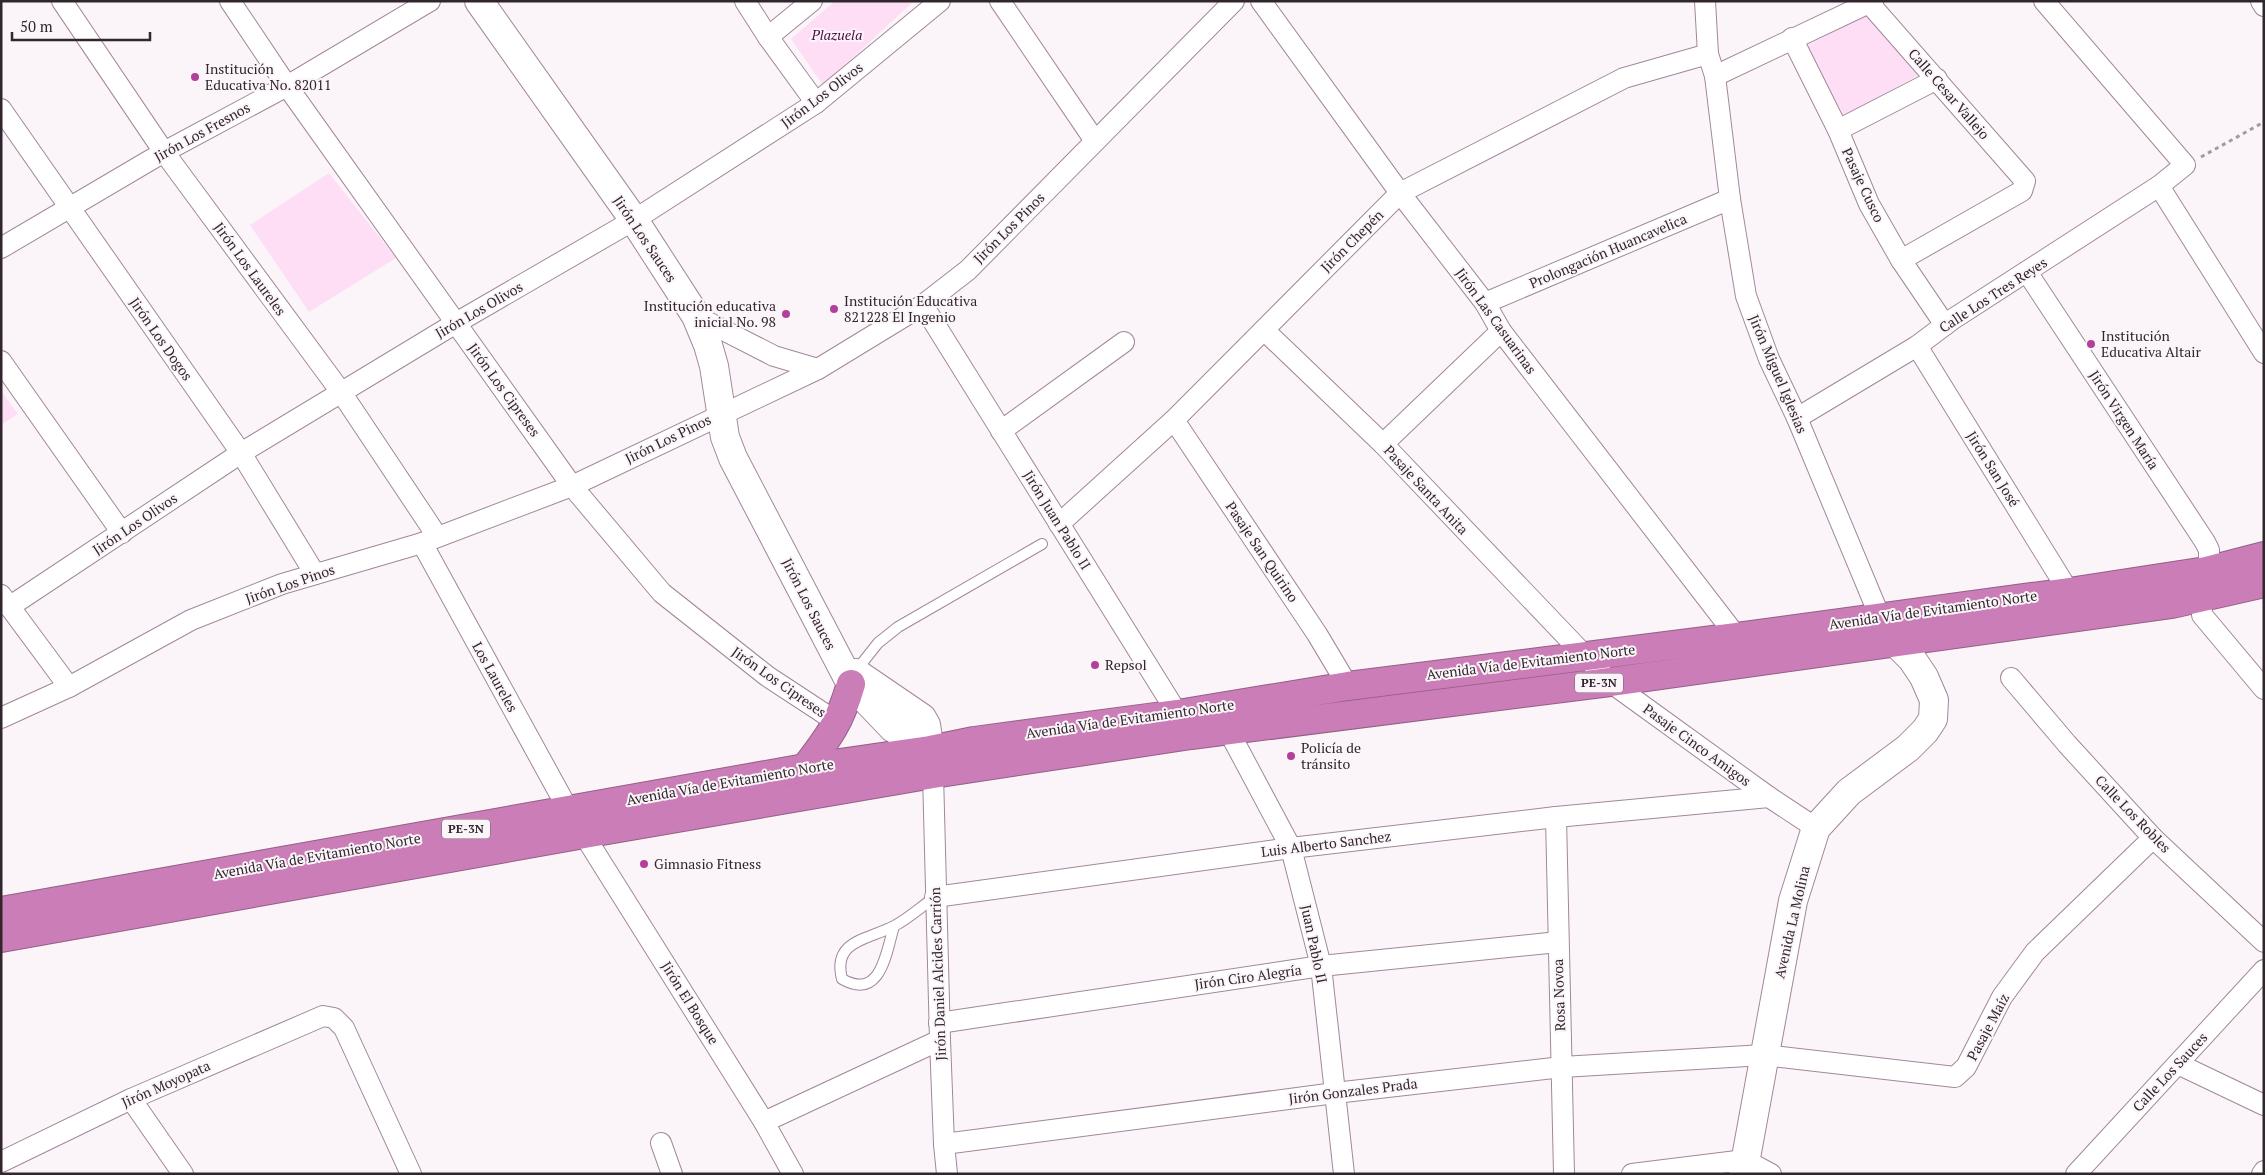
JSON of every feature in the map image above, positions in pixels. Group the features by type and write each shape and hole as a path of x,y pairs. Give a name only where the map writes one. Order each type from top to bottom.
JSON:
{"highway":[{"name":"Avenida Vía de Evitamiento Norte","path":"1,912 569,811 674,805 932,762 974,741 1184,724 1348,686 1582,655 1737,637 2069,592 2206,571 2264,556"},
{"name":"Avenida Vía de Evitamiento Norte","path":"1184,724 1228,730 1610,682 2201,599 2264,584"},
{"path":"805,768 832,734 837,722 848,673"},
{"name":"Avenida Vía de Evitamiento Norte","path":"1,938 584,834 674,805 805,768 932,762"}],"street":[{"name":"Jirón Los Laureles","path":"62,1 164,152 341,392 429,539"},
{"name":"Jirón Los Cipreses","path":"230,1 287,86 572,486 662,593 767,676 837,722"},
{"name":"Jirón Los Fresnos","path":"1,248 164,152 287,86 430,1"},
{"name":"Jirón Los Sauces","path":"479,1 634,220 696,316 714,366 720,414 725,437 733,458 848,673 922,718 926,725 932,762"},
{"path":"745,1 768,37 816,103"},
{"path":"768,37 812,1"},
{"name":"Jirón Los Olivos","path":"5,601 122,533 241,453 341,392 634,220 816,103 940,1"},
{"path":"1000,1 1095,141"},
{"name":"Jirón Los Pinos","path":"1,718 69,687 191,620 315,574 429,539 572,486 818,369 923,305 968,270 1234,1"},
{"name":"Jirón Las Casuarinas","path":"1261,1 1400,193 1485,303 1501,330 1737,637"},
{"name":"Jirón Miguel Iglesias","path":"1705,1 1708,54 1715,76 1730,199 1746,296 1769,359 1797,418 1880,617"},
{"path":"2044,1 2185,165"},
{"path":"2261,1 2264,6"},
{"path":"1715,76 1871,2"},
{"name":"Calle Cesar Vallejo","path":"1871,2 2025,180 2022,192 1901,260"},
{"name":"Pasaje Cusco","path":"1792,38 1838,130 1869,204 1901,260 1945,325"},
{"name":"Jirón Chepén","path":"1060,524 1174,420 1400,193 1624,78 1708,54"},
{"path":"1838,130 1937,79"},
{"name":"Jirón Los Dogos","path":"1,108 241,453 315,574"},
{"name":"Calle Los Tres Reyes","path":"1797,418 1917,346 1945,325 2159,186 2185,165"},
{"path":"2159,186 2264,353"},
{"name":"Prolongación Huancavelica","path":"1485,303 1730,199"},
{"name":"Jirón Virgen María","path":"2027,272 2205,542 2209,550 2201,599"},
{"name":"Jirón Juan Pablo II","path":"923,305 1184,724"},
{"path":"696,316 774,356 818,369"},
{"name":"Pasaje Santa Anita","path":"1264,330 1383,444 1582,655"},
{"path":"1383,444 1501,330"},
{"path":"1001,431 1124,342"},
{"name":"Jirón San José","path":"1917,346 2069,592"},
{"path":"1,361 122,533"},
{"name":"Pasaje San Quirino","path":"1174,420 1317,634 1348,686"},
{"name":"Los Laureles","path":"429,539 569,811 584,834"},
{"path":"2201,599 2201,610 2206,619 2264,689"},
{"path":"5,601 69,687"},
{"name":"Avenida La Molina","path":"1744,1167 1793,901 1816,828 1849,792 1908,748 1925,731 1933,719 1934,700 1924,677 1912,659 1896,642 1880,617"},
{"name":"Pasaje Cinco Amigos","path":"1582,655 1610,682 1816,828"},
{"name":"Calle Los Robles","path":"2011,678 2025,697 2067,744 2154,838 2264,942"},
{"name":"Juan Pablo II","path":"1228,730 1291,848 1321,966 1344,1174"},
{"name":"Jirón Daniel Alcides Carrión","path":"932,762 944,1144 947,1174"},
{"name":"Luis Alberto Sanchez","path":"935,896 1291,848 1556,817 1769,796"},
{"name":"Rosa Novoa","path":"1556,817 1564,1174"},
{"name":"Jirón El Bosque","path":"584,834 764,1122 793,1174"},
{"name":"Pasaje Maíz","path":"1764,1055 1955,1077 1966,1067 2002,997 2035,952 2154,838"},
{"name":"Jirón Ciro Alegría","path":"764,1122 940,1031 1321,966 1558,942"},
{"name":"Calle Los Sauces","path":"2076,1174 2264,970"},
{"name":"Jirón Moyopata","path":"1,1162 130,1099 323,1016 334,1018 344,1028 406,1172"},
{"name":"Jirón Gonzales Prada","path":"944,1144 1335,1093 1562,1066 1764,1055"},
{"path":"2178,1064 2264,1105"},
{"path":"130,1099 183,1174"},
{"path":"661,1143 672,1174"},
{"path":"1632,1174 1744,1167 1771,1174"}],"lane":[{"path":"848,673 898,626 1042,544"},
{"name":"Luis Alberto Sanchez","path":"894,926 881,969 875,980 864,985 854,986 842,980 839,969 840,959 844,951 864,937 894,926 935,896"}],"path":[{"path":"2185,165 2264,122"}],"green space":[{"name":"Plazuela","path":"835,1 914,1 823,85 791,39"},
{"path":"1868,14 1918,75 1844,116 1806,46"},
{"path":"329,173 396,258 309,312 250,225"},
{"path":"1,391 18,414 1,425"}],"place":[{"name":"Institución Educativa No. 82011","path":"195,77"},
{"name":"Institución Educativa 821228 El Ingenio","path":"834,309"},
{"name":"Institución educativa inicial No. 98","path":"786,314"},
{"name":"Institución Educativa Altair","path":"2091,344"},
{"name":"Repsol","path":"1095,665"},
{"name":"Policía de tránsito","path":"1291,756"},
{"name":"Gimnasio Fitness","path":"644,864"}]}
